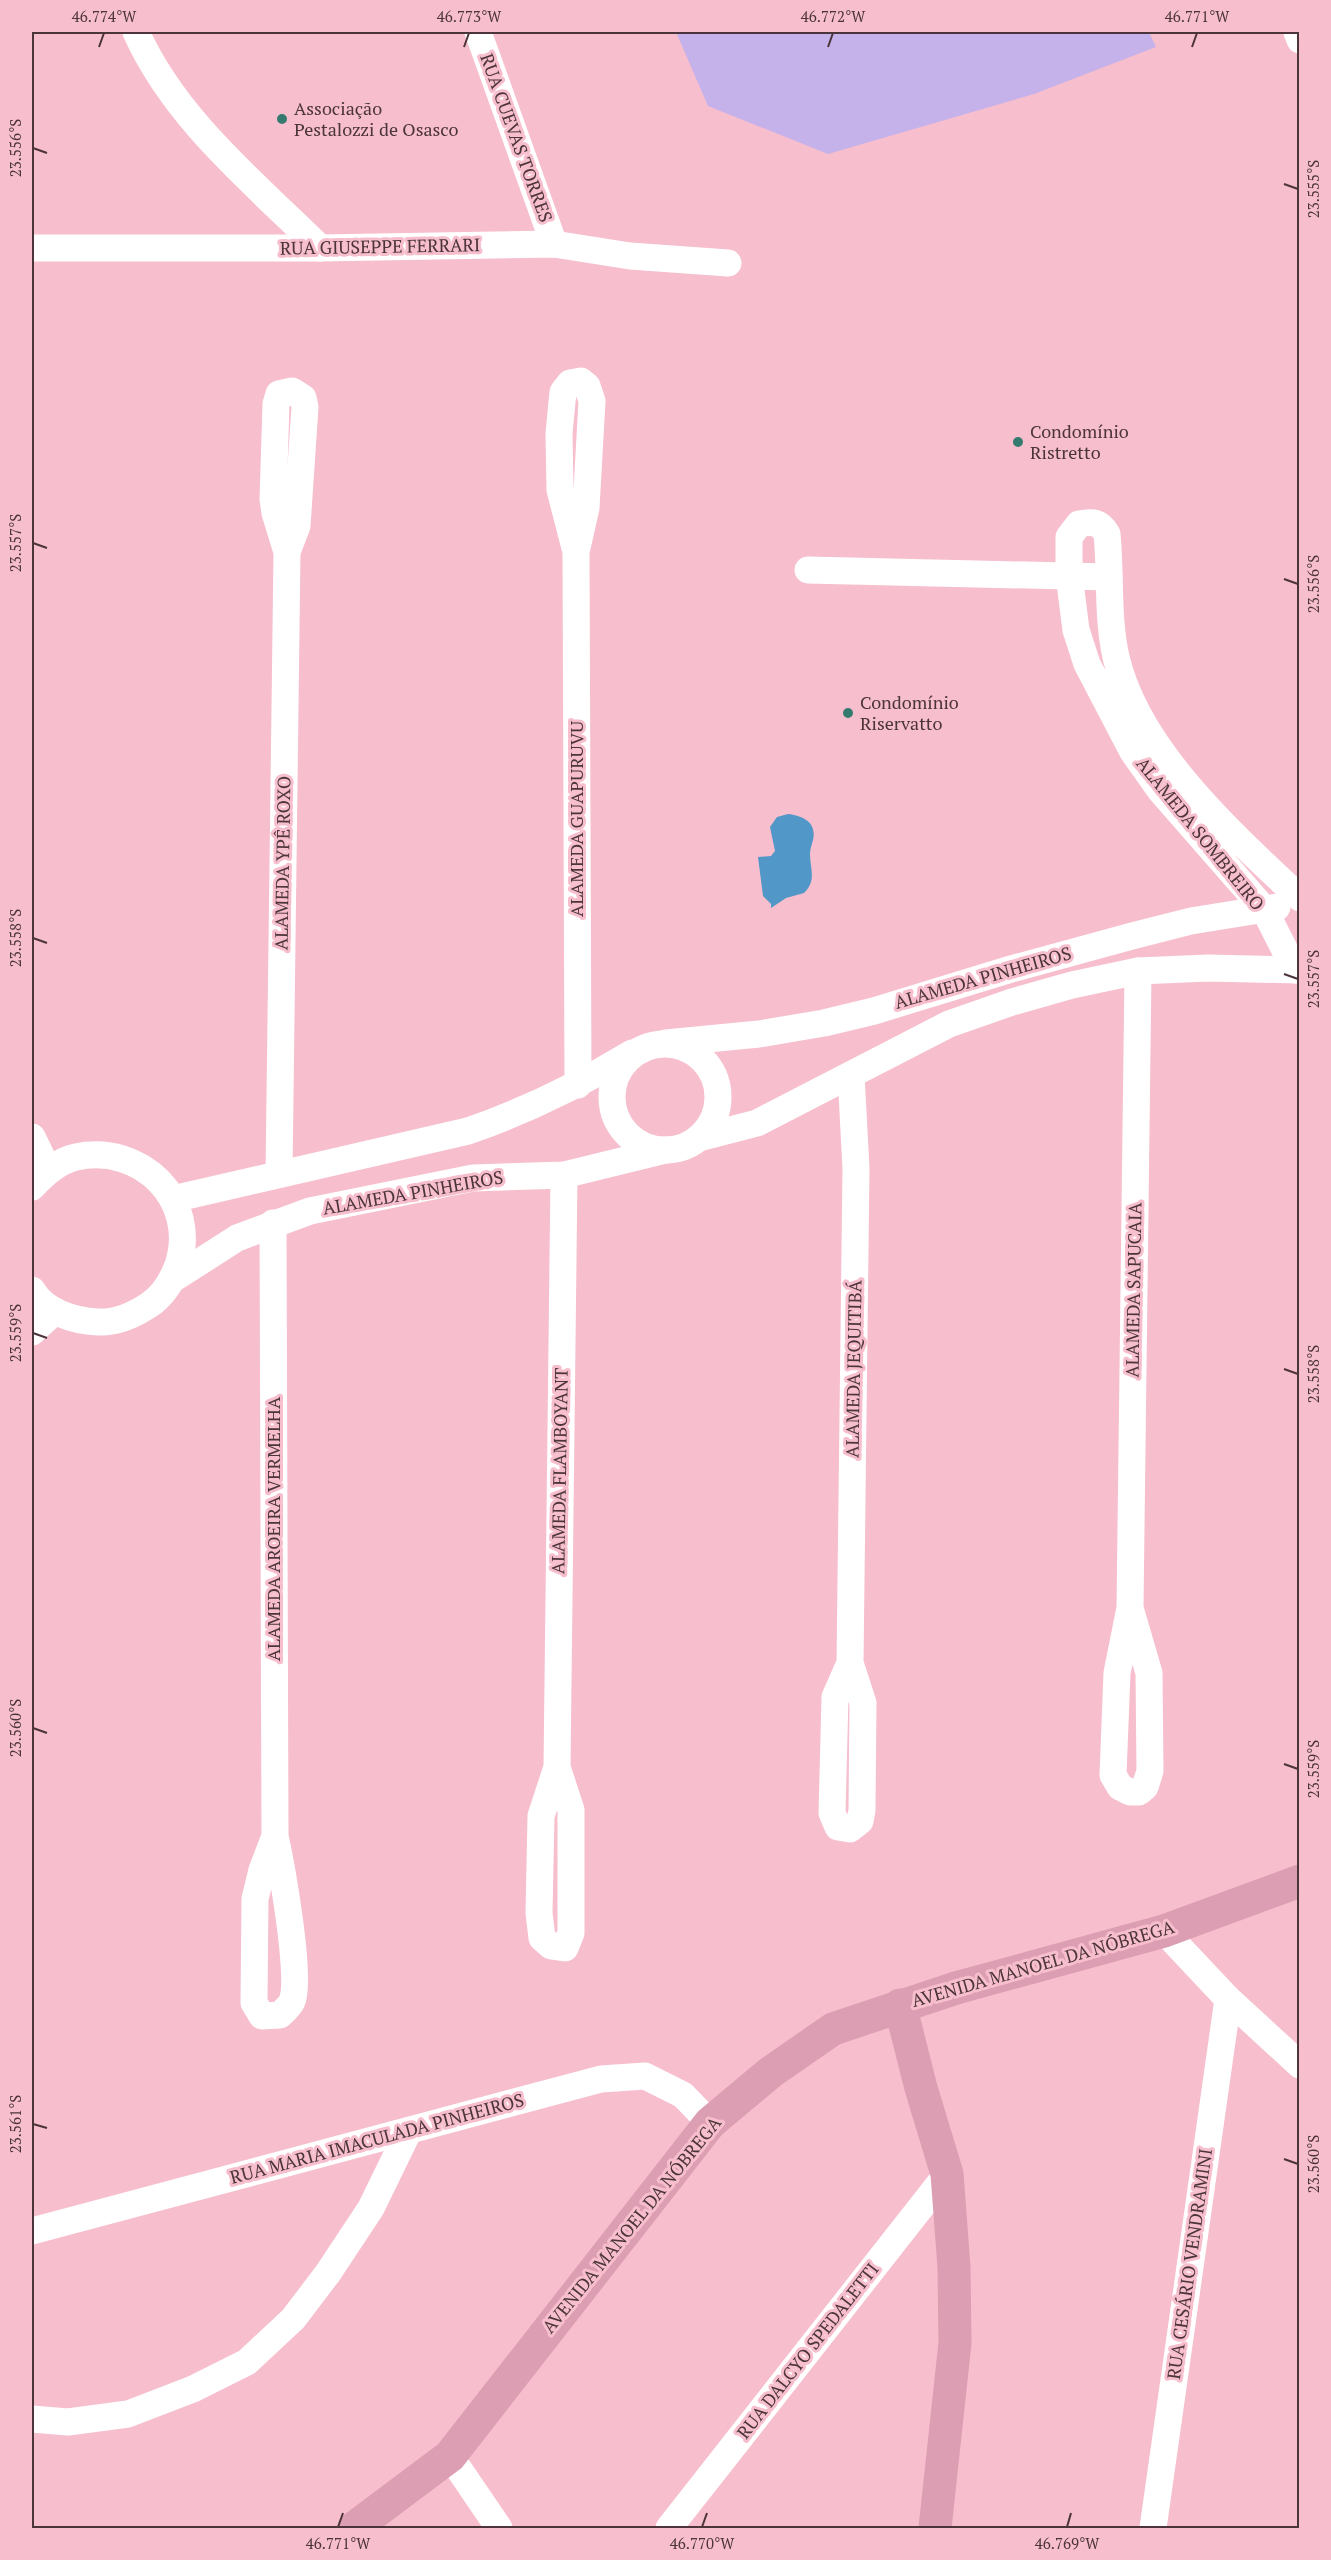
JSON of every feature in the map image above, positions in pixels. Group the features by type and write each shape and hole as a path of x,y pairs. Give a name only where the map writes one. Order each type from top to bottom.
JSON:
{"main road":[{"name":"AVENIDA MANOEL DA NÓBREGA","path":"354,2529 450,2456 710,2123 771,2072 833,2029 900,2005 1164,1931 1299,1881"},
{"path":"900,2005 921,2088 947,2174 954,2267 955,2343 935,2529"}],"street":[{"path":"136,32 161,79 187,115 320,248"},
{"name":"RUA CUEVAS TORRES","path":"478,32 554,244"},
{"path":"1296,32 1299,40"},
{"name":"RUA GIUSEPPE FERRARI","path":"32,248 320,248 554,244 630,256 728,263"},
{"name":"ALAMEDA GUAPURUVU","path":"576,552 560,490 559,434 563,392 570,383 581,381 587,386 592,401 586,508 576,552 578,1085"},
{"name":"ALAMEDA YPÊ ROXO","path":"279,1174 287,552 273,499 275,420 279,394 292,390 303,398 305,407 297,526 287,552"},
{"name":"ALAMEDA SOMBREIRO","path":"1297,970 1264,909 1160,790 1133,752 1087,664 1077,630 1069,575 1069,537 1079,524 1088,522 1103,526 1107,534 1111,630 1116,659 1124,682 1154,738 1201,800 1299,898"},
{"path":"808,570 1109,577"},
{"path":"1077,630 1111,630"},
{"name":"ALAMEDA PINHEIROS","path":"666,1043 759,1034 824,1023 874,1011 1011,969 1191,921 1299,905"},
{"name":"ALAMEDA PINHEIROS","path":"699,1138 757,1123 949,1024 1012,1002 1072,985 1138,971 1208,968 1297,970"},
{"name":"ALAMEDA SAPUCAIA","path":"1130,1608 1149,1673 1150,1771 1145,1787 1139,1792 1130,1792 1120,1787 1113,1775 1117,1673 1130,1608 1138,971"},
{"path":"173,1198 468,1131 505,1119 578,1085 633,1053 648,1046 666,1043 684,1047 700,1056 712,1071 718,1088 718,1107 711,1124 699,1138 684,1147 666,1150 649,1148 634,1141 622,1129 614,1114 611,1097 613,1081 621,1066 633,1053"},
{"name":"ALAMEDA JEQUITIBÁ","path":"850,1663 835,1697 832,1813 838,1827 850,1829 860,1821 862,1810 863,1703 850,1663 856,1168 851,1075"},
{"path":"32,1137 40,1178 74,1157 103,1154 131,1160 155,1176 173,1198 182,1225 182,1252 173,1279 157,1300 134,1315 108,1322 81,1321 55,1311 32,1290"},
{"name":"ALAMEDA PINHEIROS","path":"173,1279 237,1238 273,1223 339,1203 472,1179 564,1175 666,1150"},
{"name":"ALAMEDA FLAMBOYANT","path":"557,1767 571,1809 571,1933 565,1948 551,1946 542,1938 539,1913 541,1816 557,1767 564,1175"},
{"name":"ALAMEDA AROEIRA VERMELHA","path":"273,1223 275,1836 285,1878 294,1981 292,2001 280,2015 262,2016 254,2003 255,1899 262,1870 275,1836"},
{"path":"32,1332 55,1311"},
{"path":"1164,1931 1228,1999 1299,2065"},
{"name":"RUA CESÁRIO VENDRAMINI","path":"1153,2529 1228,1999"},
{"name":"RUA MARIA IMACULADA PINHEIROS","path":"32,2231 601,2079 645,2076 683,2095 710,2123"},
{"path":"32,2419 68,2422 128,2414 192,2389 247,2362 293,2319 328,2273 370,2208 408,2132"},
{"name":"RUA DALCYO SPEDALETTI","path":"669,2529 947,2174"},
{"path":"450,2456 499,2529"}],"shaded area":[{"path":"676,32 1149,32 1156,47 1034,94 828,154 708,106"}],"water":[{"path":"788,814 804,818 813,829 810,854 812,879 804,893 786,898 771,908 771,904 763,896 758,857 771,856 775,851 770,827 777,817"}],"place":[{"name":"Associação Pestalozzi de Osasco","path":"282,119"},
{"name":"Condomínio Ristretto","path":"1018,442"},
{"name":"Condomínio Riservatto","path":"848,713"}]}
